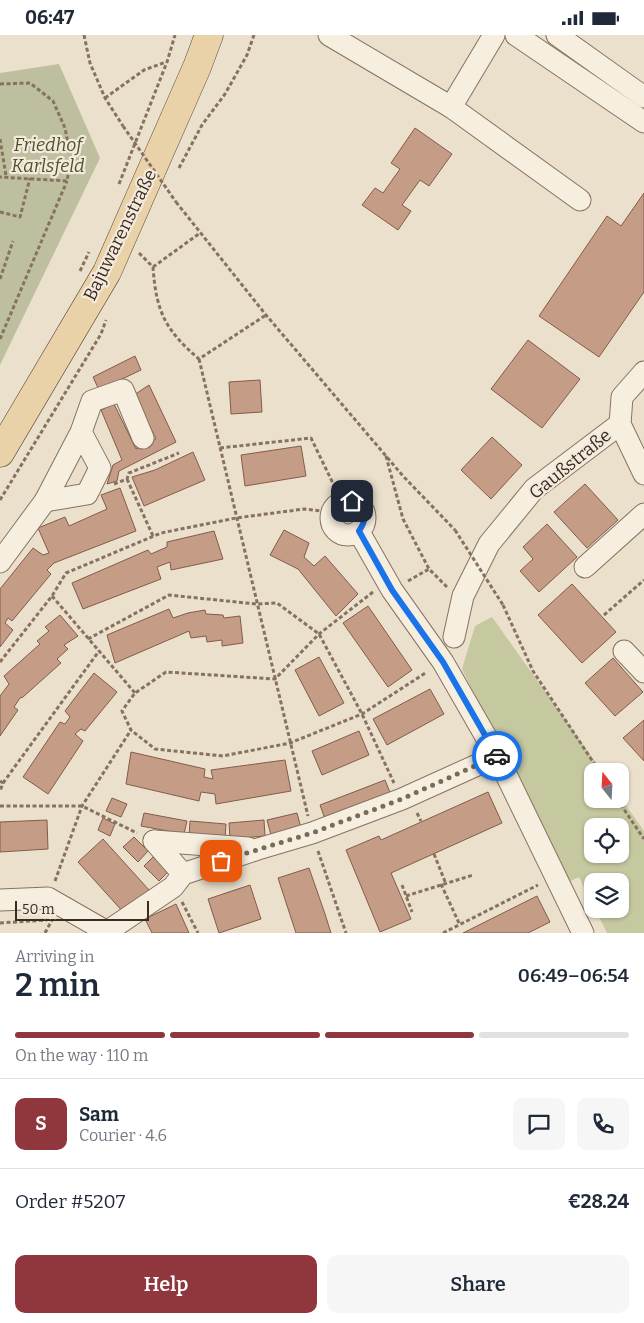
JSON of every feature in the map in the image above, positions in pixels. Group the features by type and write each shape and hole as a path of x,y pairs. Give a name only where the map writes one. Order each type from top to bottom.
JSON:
{"main road":[{"name":"Bajuwarenstraße","path":"0,453 107,272 198,67 208,35"}],"street":[{"path":"329,35 451,107 580,200"},
{"path":"451,107 494,35"},
{"path":"516,35 644,122"},
{"path":"557,35 644,97"},
{"name":"Gaußstraße","path":"644,371 622,397 620,424 644,474"},
{"path":"0,562 45,501 82,432 92,401 123,390 143,437"},
{"name":"Gaußstraße","path":"454,637 463,596 488,544 534,489 620,424"},
{"path":"45,501 87,494 100,469 82,432"},
{"path":"337,507 352,501 360,506 365,514 364,523 359,531 387,581 443,662 497,756 554,877 583,933"},
{"path":"585,567 644,514"},
{"path":"624,651 644,672"},
{"path":"0,900 48,898 109,932 178,880 258,849 312,833 402,799 497,756"},
{"path":"154,841 258,849"},
{"path":"154,841 178,880"}],"path":[{"path":"84,35 90,63 105,98 123,126 200,233 266,315 386,455 455,530 503,605 533,671 594,763"},
{"name":"Bajuwarenstraße","path":"118,186 167,62 175,35"},
{"path":"105,98 144,70 167,62"},
{"path":"0,84 30,83 53,101 64,128 71,159 67,181 0,340"},
{"path":"0,139 6,176"},
{"path":"0,177 67,181"},
{"path":"0,213 20,217 30,178"},
{"path":"152,267 200,233"},
{"path":"0,279 13,241"},
{"name":"Bajuwarenstraße","path":"77,276 93,245"},
{"path":"136,250 152,267 154,288 160,309 171,332 199,359 256,605 312,833 346,933"},
{"path":"199,359 266,315"},
{"path":"0,662 52,596 66,573 161,533 236,518 304,509 337,507 311,438 220,448"},
{"path":"153,536 127,479 129,473 179,453"},
{"path":"386,455 403,519 429,569 445,586 463,596"},
{"path":"87,494 127,479"},
{"path":"604,615 644,579"},
{"path":"387,581 319,634 275,679 166,672 134,693 122,711 131,730 155,749 223,756 290,743 362,714 443,662"},
{"path":"88,639 169,595 256,605 277,603 319,634 362,714 402,799"},
{"path":"52,596 134,693"},
{"path":"0,791 2,782 99,651"},
{"path":"48,898 82,806 131,730"},
{"path":"0,806 82,806 154,841"},
{"path":"623,808 644,839"},
{"path":"418,815 421,821"},
{"path":"434,854 446,884"},
{"path":"406,896 473,875"},
{"path":"443,933 459,923 554,877"},
{"path":"178,880 198,933"},
{"path":"441,884 459,923"},
{"path":"402,885 412,912"},
{"path":"0,923 52,920"}],"green space":[{"name":"Friedhof Karlsfeld","path":"59,64 100,158 0,365 0,73"},
{"path":"492,617 596,763 584,763 584,808 628,808 644,831 644,933 607,933 600,918 629,918 629,873 584,873 584,887 579,877 566,883 462,669 475,626"}],"building":[{"path":"415,128 452,154 429,186 420,180 402,205 411,211 398,230 362,205 375,188 383,193 400,169 391,163"},
{"path":"644,193 644,292 599,357 539,316 607,216 621,226"},
{"path":"528,340 580,379 542,428 491,389"},
{"path":"135,356 141,370 99,390 93,377"},
{"path":"260,380 262,412 231,414 229,382"},
{"path":"149,385 176,442 119,471 117,481 107,484 113,465 122,460 101,410 114,404 136,449 156,439 134,395"},
{"path":"492,437 522,465 491,499 461,470"},
{"path":"301,446 306,476 245,486 241,455"},
{"path":"193,452 205,480 144,506 132,477 155,470"},
{"path":"585,484 618,520 587,548 554,512"},
{"path":"120,488 136,531 54,563 47,570 51,574 12,621 8,618 5,623 13,630 0,647 0,589 33,548 43,555 49,553 38,528 65,517 69,526 107,509 101,495"},
{"path":"547,524 577,557 539,592 520,571 533,559 523,547"},
{"path":"284,530 309,543 304,557 314,566 325,556 358,594 336,616 298,569 270,555"},
{"path":"214,531 223,559 171,570 170,562 157,567 161,579 83,609 72,583 148,550 151,554 167,547 167,542"},
{"path":"572,584 616,632 582,663 538,615"},
{"path":"368,606 412,670 388,687 343,623"},
{"path":"169,609 173,618 205,610 206,614 223,615 224,618 240,616 243,643 222,646 222,640 207,642 206,636 191,638 189,631 115,663 107,635"},
{"path":"60,615 78,636 64,645 68,649 57,659 61,663 20,698 14,707 18,710 0,736 0,696 9,684 4,676 40,644 37,641 49,631 45,627"},
{"path":"319,657 344,703 319,716 295,670"},
{"path":"613,658 643,692 615,716 585,683"},
{"path":"94,673 117,692 85,731 81,729 75,734 83,741 48,794 23,777 60,722 65,724 70,717 65,711"},
{"path":"430,689 444,714 387,745 373,719"},
{"path":"644,720 644,761 623,738"},
{"path":"359,731 369,755 322,775 312,751"},
{"path":"131,752 205,769 204,777 213,779 211,770 285,760 291,791 216,804 215,794 201,792 199,801 126,784"},
{"path":"385,780 391,795 325,819 320,805"},
{"path":"488,792 502,823 391,873 411,919 380,932 346,850 379,836 381,840"},
{"path":"112,798 127,804 121,817 106,811"},
{"path":"144,813 187,821 184,834 141,826"},
{"path":"297,813 301,828 271,835 267,820"},
{"path":"103,818 115,824 110,836 98,830"},
{"path":"47,820 48,849 0,852 0,822"},
{"path":"264,820 265,836 230,839 229,823"},
{"path":"190,821 226,824 225,839 189,836"},
{"path":"134,837 148,851 138,862 123,847"},
{"path":"103,839 149,890 124,913 78,862"},
{"path":"153,857 168,872 159,881 144,866"},
{"path":"309,868 331,933 296,933 278,878"},
{"path":"250,885 261,919 219,933 208,899"},
{"path":"537,896 550,922 528,933 463,933"},
{"path":"176,904 189,933 152,933 145,919"}],"way so far":[{"path":"221,861 312,833 402,799 497,756"}],"route":[{"path":"352,501 360,506 365,514 364,523 359,531 392,590 443,662 497,756"}]}
